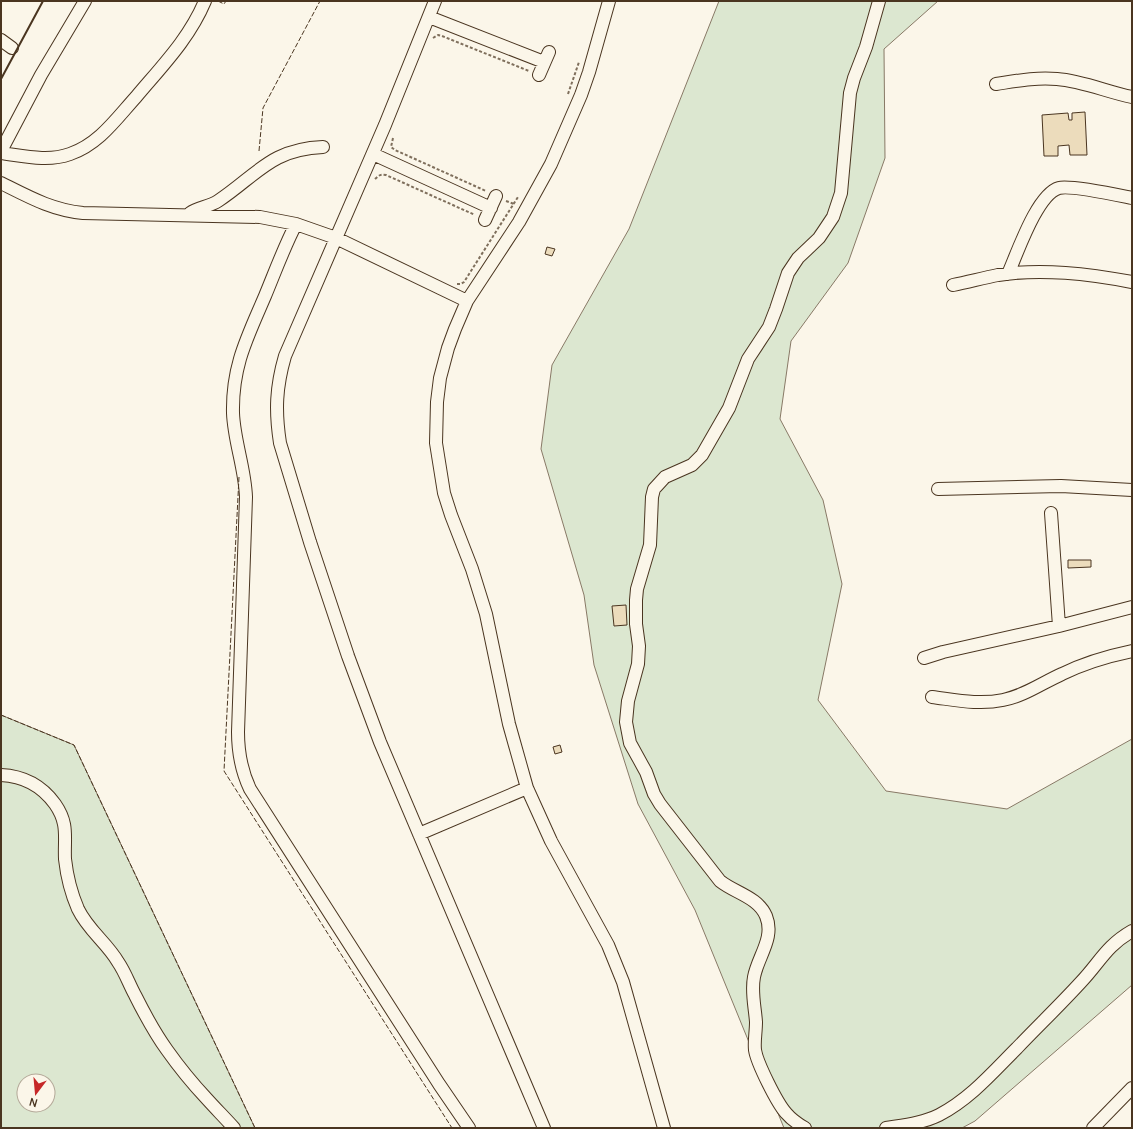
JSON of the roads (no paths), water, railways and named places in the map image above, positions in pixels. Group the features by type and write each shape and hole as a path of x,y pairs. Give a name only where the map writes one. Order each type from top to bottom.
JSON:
{"street":[{"path":"85,1 41,75 1,152 38,158 59,157 79,151 96,140 175,52 193,26 205,1"},
{"path":"435,1 373,154 285,356 277,390 277,426 280,443 348,656 380,742 544,1128"},
{"path":"609,1 581,95 551,164 519,222 467,301 448,348 440,378 436,424 438,460 444,493 472,569 486,614 509,724 528,788 551,842 605,939 616,964 629,1003 664,1128"},
{"path":"805,1128 790,1117 778,1102 756,1051 756,1022 752,995 756,968 768,938 769,930 766,915 762,908 751,898 728,887 720,881 660,804 654,794 646,772 630,743 627,733 626,711 638,664 639,655 636,624 636,600 650,545 652,528 651,505 654,490 664,477 692,465 702,455 729,408 748,359 773,318 788,273 798,258 819,238 833,217 841,193 850,93 866,47 879,1"},
{"path":"429,17 547,57 539,75"},
{"path":"1,40 12,48"},
{"path":"996,84 1028,79 1058,79 1072,81 1132,97"},
{"path":"188,216 194,210 216,202 261,168 279,157 301,150 323,147"},
{"path":"373,154 491,208"},
{"path":"1,183 47,206 71,212 260,217 296,224 336,238 467,301"},
{"path":"1008,274 1035,213 1049,193 1059,188 1069,188 1132,198"},
{"path":"485,220 496,196"},
{"path":"296,224 242,351 234,383 233,414 245,482 246,497 238,724 239,755 245,778 250,789 439,1084 469,1128"},
{"path":"954,285 982,278 1032,272 1092,276 1132,282"},
{"path":"938,489 1069,486 1132,490"},
{"path":"1051,513 1059,626"},
{"path":"924,658 943,652 1059,626 1132,607"},
{"path":"932,697 977,703 1002,700 1027,692 1050,679 1082,665 1100,659 1132,652"},
{"path":"1,775 17,777 35,785 50,797 56,805 61,814 65,829 65,858 69,884 81,915 118,962 144,1012 166,1049 193,1084 234,1128"},
{"path":"419,834 528,788"},
{"path":"886,1128 916,1122 938,1115 957,1104 977,1089 1081,982 1104,953 1113,944 1132,931"},
{"path":"1093,1128 1132,1088"}]}
